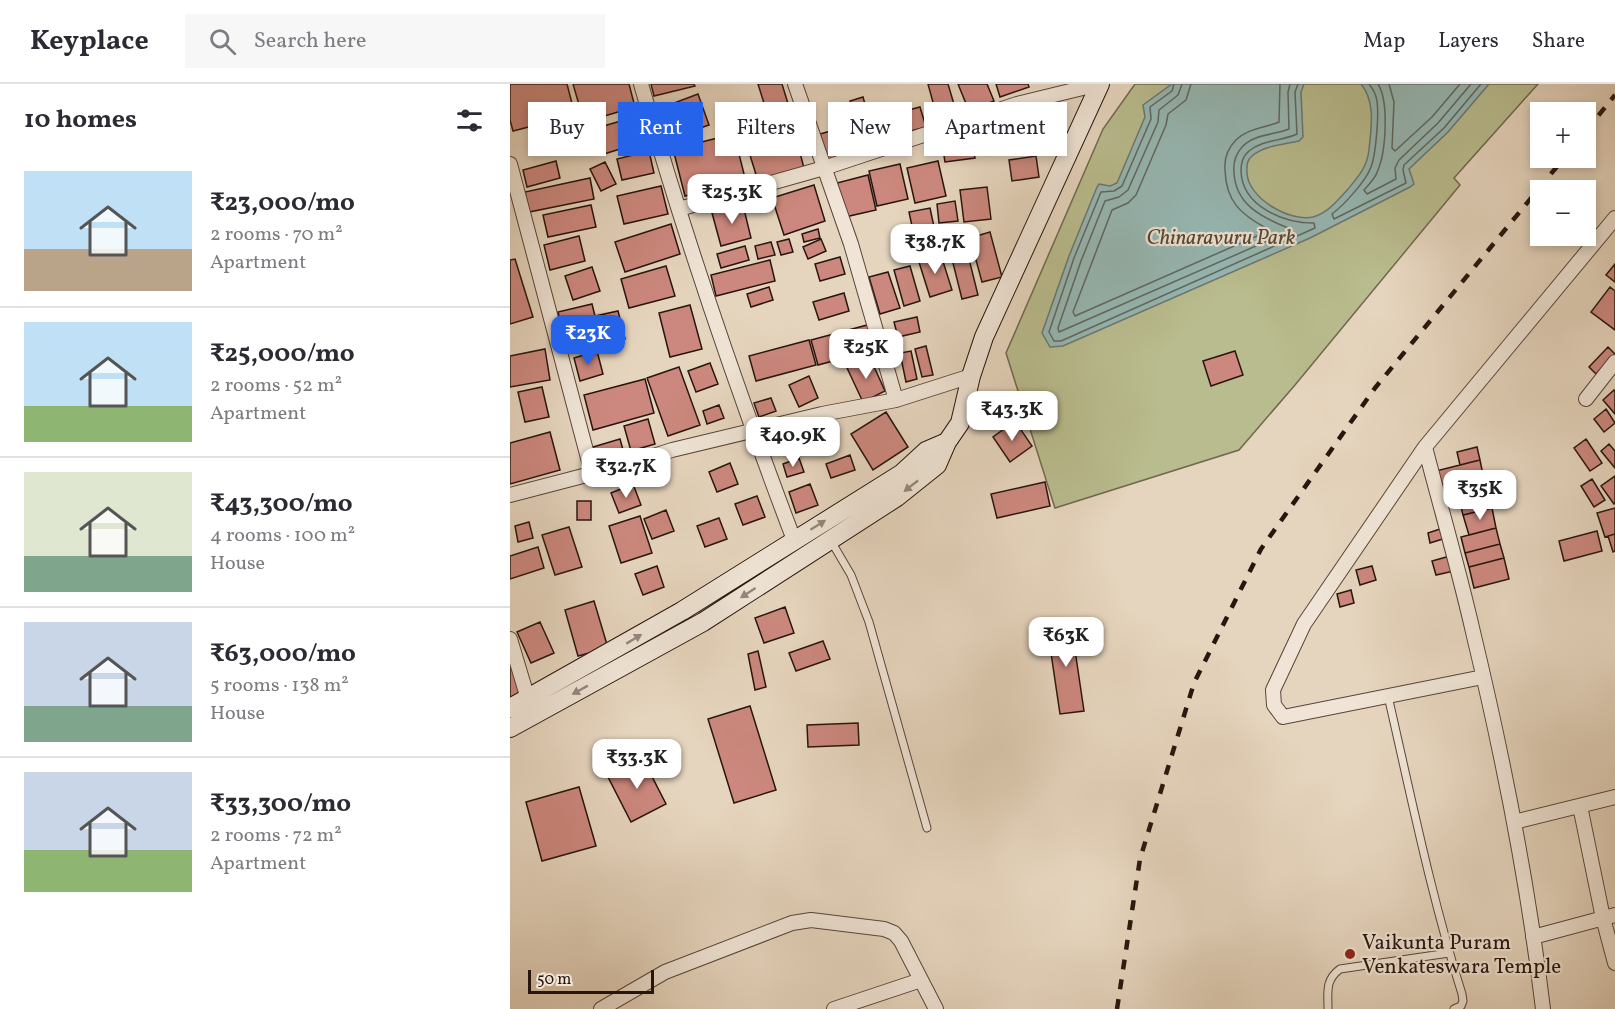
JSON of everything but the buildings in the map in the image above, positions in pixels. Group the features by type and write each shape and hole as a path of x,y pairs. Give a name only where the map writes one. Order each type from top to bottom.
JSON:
{"main road":[{"path":"510,728 703,622 897,497 937,465 947,442 960,423 971,376 984,337 1099,84"},
{"path":"510,708 682,610 901,474 926,451 947,442"}],"street":[{"path":"641,84 679,209 752,431 794,540"},
{"path":"795,84 851,244 896,400"},
{"path":"679,209 824,168 1017,104 1099,84"},
{"path":"510,164 592,473"},
{"path":"1483,676 1283,717 1274,705 1273,690 1304,624 1425,447 1615,218"},
{"path":"1586,399 1615,362"},
{"path":"510,495 629,464 672,450 822,414 896,400 971,376"},
{"path":"1425,447 1483,676 1514,822 1543,1009"},
{"path":"510,639 528,699"},
{"path":"1514,822 1615,797"},
{"path":"1580,806 1609,917 1615,963"},
{"path":"1533,937 1609,917"},
{"path":"601,1009 665,972 803,920 884,929 894,933 901,941 936,1009"},
{"path":"834,1009 921,980"}],"lane":[{"path":"830,540 851,575 869,622 927,828"},
{"path":"1388,696 1426,863 1463,1001 1461,1006 1454,1009"},
{"path":"1328,1009 1328,987 1331,975 1340,969 1449,953"}],"green space":[{"name":"Chinaravuru Park","path":"1135,84 1538,84 1454,178 1460,185 1239,450 1055,508 1006,353 1103,129"}],"water":[{"path":"1172,84 1304,84 1301,92 1303,137 1299,141 1262,150 1252,156 1247,164 1249,182 1262,199 1282,212 1303,218 1313,217 1328,209 1348,189 1364,166 1369,150 1371,107 1361,84 1489,84 1448,132 1409,169 1414,184 1410,187 1310,238 1063,346 1050,347 1042,333 1069,256 1097,187 1099,184 1110,186 1117,183 1145,117 1143,105"}],"railway":[{"path":"1596,119 1615,95"},
{"path":"1117,1009 1140,859 1194,683 1261,549 1375,388 1556,168"}],"place":[{"name":"Vaikunta Puram Venkateswara Temple","path":"1350,954"}]}
